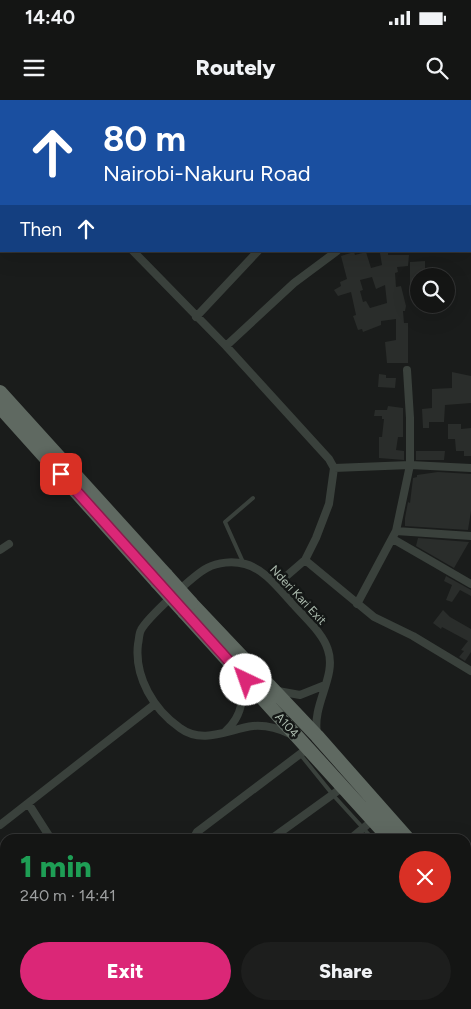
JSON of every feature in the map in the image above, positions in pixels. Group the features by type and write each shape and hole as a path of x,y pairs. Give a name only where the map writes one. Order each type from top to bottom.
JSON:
{"highway":[{"path":"0,392 161,579"},
{"path":"0,406 187,608 273,690 317,736 404,834"},
{"name":"A104","path":"187,608 232,665 338,791 368,824 383,834"}],"street":[{"path":"134,252 226,346 329,459 334,468 330,504 316,538 305,560 276,585"},
{"path":"196,317 257,252"},
{"path":"226,346 294,283 336,252"},
{"path":"357,604 395,535 410,465 407,370"},
{"path":"334,468 410,465 471,468"},
{"path":"395,535 471,536"},
{"path":"395,535 471,584"},
{"path":"0,550 9,544"},
{"path":"305,560 374,617 413,636 471,670"},
{"path":"197,834 302,746 268,726 254,726 208,736 186,732 166,717 144,686 137,654 140,630 166,602 207,568 226,562 244,564"},
{"name":"Nderi Kari Exit","path":"244,564 260,572 276,585 327,645 330,663 316,717 317,736"},
{"path":"224,733 235,721 243,700 239,682 232,665"},
{"path":"273,690 300,695 325,685"},
{"path":"0,825 155,704"},
{"path":"278,834 338,791"},
{"path":"28,803 48,834"},
{"path":"356,834 368,824"}],"lane":[{"path":"244,564 225,522 253,498"},
{"path":"368,824 371,834"}],"building":[{"path":"354,252 355,255 366,252 371,268 382,265 380,253 388,252 388,255 409,255 408,266 397,267 398,272 395,273 396,287 401,286 406,306 405,311 403,311 404,323 408,323 408,363 387,363 385,342 396,340 396,319 381,321 381,325 363,332 362,329 358,330 353,316 356,315 351,292 338,296 334,290 341,286 340,282 347,279 341,256","holes":["372,277 376,289 385,285 387,303 370,308 366,301 363,302 360,291 363,290 360,280"]},
{"path":"425,261 425,268 410,268 410,262"},
{"path":"452,372 471,376 471,403 445,405 444,422 429,422 429,428 423,428 422,409 432,408 432,389 452,388"},
{"path":"379,374 386,375 386,378 396,378 395,388 378,387"},
{"path":"388,406 403,408 403,437 398,437 396,450 404,451 404,460 379,458 379,437 382,437 384,419 382,419 382,416 374,416 375,410 387,410"},
{"path":"448,424 461,424 461,429 471,428 471,456 464,456 464,451 456,451 455,439 448,439"},
{"path":"416,451 445,451 444,460 416,460"},
{"path":"438,472 471,474 471,511 468,530 405,526 413,478 417,477 417,475"},
{"path":"418,538 469,542 454,568 416,546"},
{"path":"446,576 471,590 471,596 460,590 452,602 446,600 452,585 444,581"},
{"path":"443,610 450,617 471,629 471,652 465,661 459,657 464,651 461,650 468,641 442,627 441,629 433,623"}],"route":[{"path":"61,474 246,680"}]}
